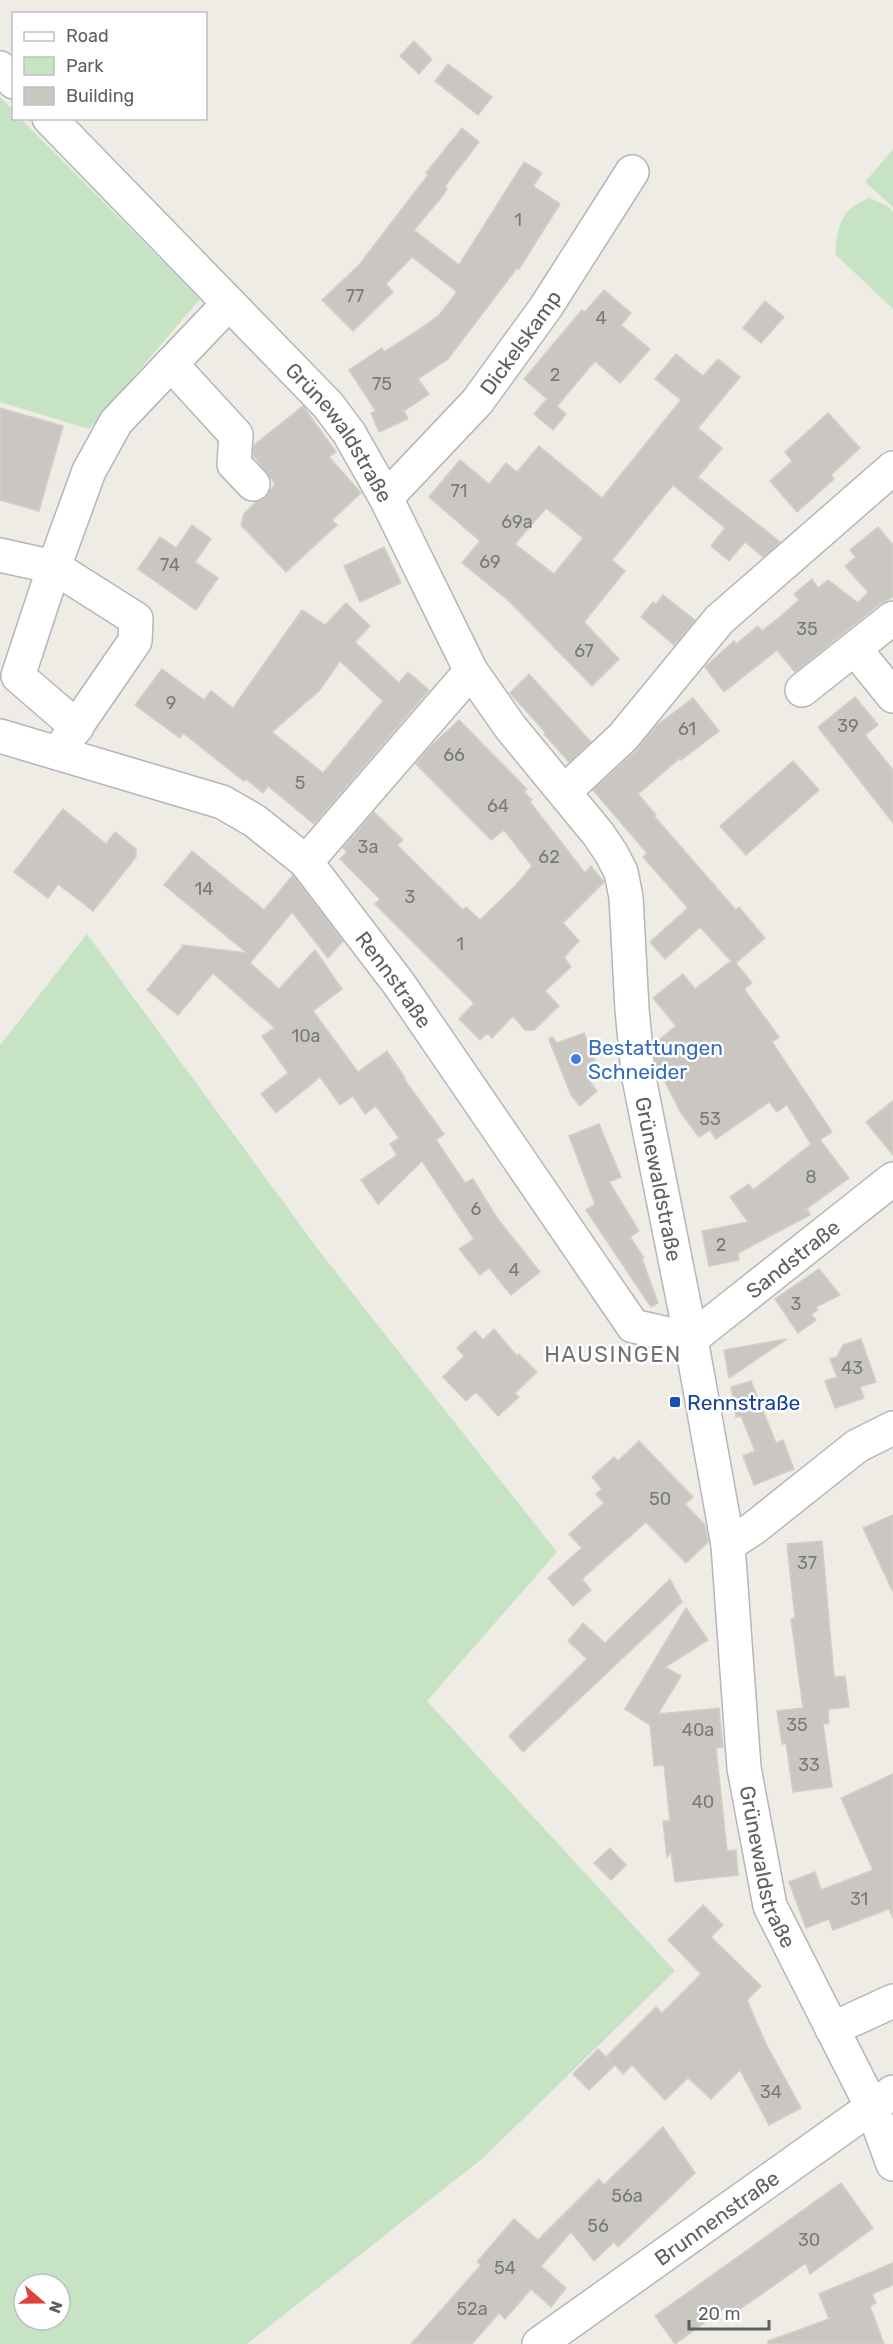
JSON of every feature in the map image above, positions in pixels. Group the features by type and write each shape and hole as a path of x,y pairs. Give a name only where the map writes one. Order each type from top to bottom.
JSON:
{"street":[{"path":"0,68 12,80"},
{"name":"Grünewaldstraße","path":"51,120 328,405 366,460 471,671 511,728 611,853 621,873 626,897 638,1073 691,1339 728,1545 744,1768 770,1906 832,2029 882,2100 893,2164"},
{"name":"Dickelskamp","path":"386,498 477,402 546,307 632,172"},
{"path":"77,727 18,676 54,567 89,471 116,422 230,303"},
{"path":"171,364 236,435 234,464 253,484"},
{"path":"564,792 623,737 719,620 893,468"},
{"path":"0,555 54,567 136,619 135,641 58,753"},
{"path":"802,690 893,618"},
{"path":"855,649 893,696"},
{"path":"306,862 471,671"},
{"name":"Rennstraße","path":"0,736 222,802 255,821 306,862 399,984 633,1326 691,1339"},
{"name":"Sandstraße","path":"691,1339 893,1179"},
{"path":"728,1545 754,1528 857,1446 893,1428"},
{"path":"832,2029 893,2001"},
{"name":"Brunnenstraße","path":"539,2344 882,2100"}],"green space":[{"path":"0,97 12,109 12,120 22,120 200,299 89,429 0,402"},
{"path":"893,149 893,207 865,182"},
{"path":"869,198 893,211 893,309 835,254 839,227 846,213"},
{"path":"87,934 320,1252 557,1552 427,1701 675,1971 483,2158 247,2344 0,2344 0,1045"}],"building":[{"path":"414,41 432,59 419,74 400,56"},
{"path":"448,64 492,97 478,115 435,81"},
{"path":"462,128 479,142 445,186 447,189 441,198 414,230 459,265 524,162 542,173 533,186 560,204 519,269 517,268 448,359 418,379 429,394 404,411 408,419 379,432 371,413 376,411 349,370 382,348 384,352 420,329 439,315 457,292 412,257 386,284 393,292 353,331 322,300 359,265"},
{"path":"604,290 631,313 621,325 650,349 620,383 595,361 557,406 566,414 553,430 534,414 547,399 524,379 582,310 585,312"},
{"path":"765,301 784,317 761,343 743,328"},
{"path":"676,354 703,376 718,359 740,377 698,428 722,448 698,477 780,542 763,557 745,542 729,561 711,546 725,528 673,485 612,560 625,571 584,622 619,659 592,686 509,601 462,563 480,541 429,497 460,460 489,484 506,463 517,472 539,446 602,498 681,400 655,379","holes":["546,508 583,538 554,574 515,544"]},
{"path":"303,406 336,452 329,457 361,493 332,520 337,525 286,572 241,525 244,514 256,502 265,498 275,484 253,455 254,445"},
{"path":"0,408 63,426 39,511 0,500"},
{"path":"828,413 860,448 831,475 834,479 797,512 770,481 792,461 785,452"},
{"path":"192,525 211,539 195,562 218,578 196,610 138,569 160,537 176,548"},
{"path":"878,527 893,545 893,597 881,603 795,672 777,650 724,692 705,667 734,641 736,644 758,626 762,631 781,616 799,600 794,594 812,579 818,588 828,580 858,603 868,592 845,566 856,557 850,550"},
{"path":"384,547 401,583 360,602 344,566"},
{"path":"663,595 695,620 674,645 641,617 653,602 656,604"},
{"path":"346,603 370,626 355,642 399,683 408,672 429,690 314,824 268,786 263,793 183,733 180,738 135,705 162,669 204,700 211,691 233,708 302,610 325,625","holes":["340,661 383,701 323,773 272,732 319,691"]},
{"path":"529,674 591,742 569,762 510,693"},
{"path":"855,697 878,725 865,735 893,770 893,823 818,727"},
{"path":"693,698 719,731 681,760 680,758 638,794 656,815 654,816 736,910 739,907 765,938 736,963 752,983 744,989 779,1037 772,1042 832,1132 820,1140 849,1178 805,1210 808,1210 810,1215 738,1253 739,1260 709,1266 702,1231 748,1222 730,1197 749,1184 753,1190 811,1144 787,1105 777,1112 769,1102 716,1139 710,1130 699,1137 681,1113 656,1064 654,1044 676,1026 653,998 683,974 695,989 731,961 700,927 665,959 650,942 688,908 643,857 647,853 593,790 636,751 656,726"},
{"path":"459,720 527,789 524,792 532,800 530,802 585,873 591,866 604,882 563,923 579,941 564,957 571,967 545,991 559,1006 534,1030 525,1030 513,1016 492,1038 487,1033 480,1040 459,1019 474,1003 375,904 380,899 340,859 347,852 343,848 374,812 403,840 397,845 463,910 466,907 480,920 515,886 532,866 504,830 491,840 416,764 430,747"},
{"path":"793,761 819,790 746,855 720,826"},
{"path":"63,809 106,844 115,832 136,849 136,857 93,911 58,884 48,898 14,872"},
{"path":"192,851 264,910 293,875 343,941 328,958 292,912 250,963 279,989 315,950 342,989 313,1011 358,1072 387,1051 404,1079 444,1134 436,1140 465,1183 473,1179 497,1218 540,1272 511,1295 489,1268 480,1275 459,1249 474,1239 422,1161 378,1204 361,1180 397,1155 390,1144 399,1138 376,1106 365,1114 353,1096 340,1105 320,1077 276,1113 261,1094 288,1073 262,1036 275,1028 213,973 178,1015 147,990 182,945 247,953 164,885"},
{"name":"Bestattungen Schneider","path":"584,1033 600,1073 587,1078 597,1091 580,1106 571,1095 549,1039 552,1037 557,1043"},
{"path":"893,1101 893,1155 866,1122"},
{"path":"599,1124 621,1177 609,1182 639,1231 630,1237 644,1258 642,1259 658,1303 651,1307 586,1210 595,1204 569,1136"},
{"path":"819,1269 840,1295 816,1307 818,1310 811,1314 816,1320 798,1333 775,1299"},
{"path":"494,1329 517,1356 519,1354 537,1372 515,1393 519,1397 498,1416 476,1392 466,1401 443,1377 464,1356 457,1348 475,1331 483,1340"},
{"path":"787,1339 729,1378 724,1350"},
{"path":"861,1339 876,1382 860,1387 864,1398 835,1408 825,1381 837,1377 830,1359 837,1357 843,1345"},
{"path":"751,1381 776,1443 783,1440 794,1469 754,1485 743,1456 755,1451 741,1416 736,1417 731,1387"},
{"path":"639,1441 693,1497 685,1504 705,1525 708,1542 686,1563 646,1522 582,1579 591,1590 573,1606 548,1578 582,1548 569,1534 604,1503 596,1494 602,1489 592,1477 614,1457 618,1461"},
{"path":"893,1515 893,1592 863,1528"},
{"path":"822,1541 834,1677 845,1676 849,1707 828,1709 829,1723 823,1724 832,1787 793,1792 786,1743 782,1744 777,1711 803,1708 791,1619 795,1618 787,1544"},
{"path":"670,1579 682,1602 523,1752 509,1736 587,1659 568,1641 583,1623 605,1643"},
{"path":"686,1608 708,1640 665,1667 681,1676 658,1714 719,1708 723,1747 716,1748 727,1851 736,1850 738,1875 675,1882 671,1852 667,1857 663,1821 670,1821 664,1765 654,1766 650,1725 625,1709"},
{"path":"893,1774 893,1918 889,1909 833,1930 829,1919 806,1928 789,1882 815,1872 821,1890 873,1870 841,1798"},
{"path":"610,1848 626,1865 611,1880 594,1863"},
{"path":"703,1905 723,1925 711,1937 761,1986 747,2000 766,2044 801,2108 769,2125 740,2070 711,2099 688,2078 665,2100 632,2065 623,2074 615,2065 589,2090 573,2074 598,2049 606,2057 656,2007 662,2013 701,1974 668,1940"},
{"path":"663,2127 695,2173 618,2247 614,2242 594,2261 571,2232 541,2266 566,2288 551,2307 531,2289 505,2319 499,2313 472,2344 411,2344 481,2265 477,2262 514,2219 538,2240 599,2179 604,2185"},
{"path":"841,2183 873,2228 810,2274 806,2263 730,2316 725,2308 675,2344 655,2316"},
{"path":"893,2263 893,2285 872,2294 876,2303 870,2306 884,2344 768,2344 768,2341 829,2319 819,2294"}],"place":[{"name":"Bestattungen Schneider","path":"576,1059"},
{"name":"Rennstraße","path":"675,1402"}],"district":[{"name":"HAUSINGEN","path":"613,1354"}]}
